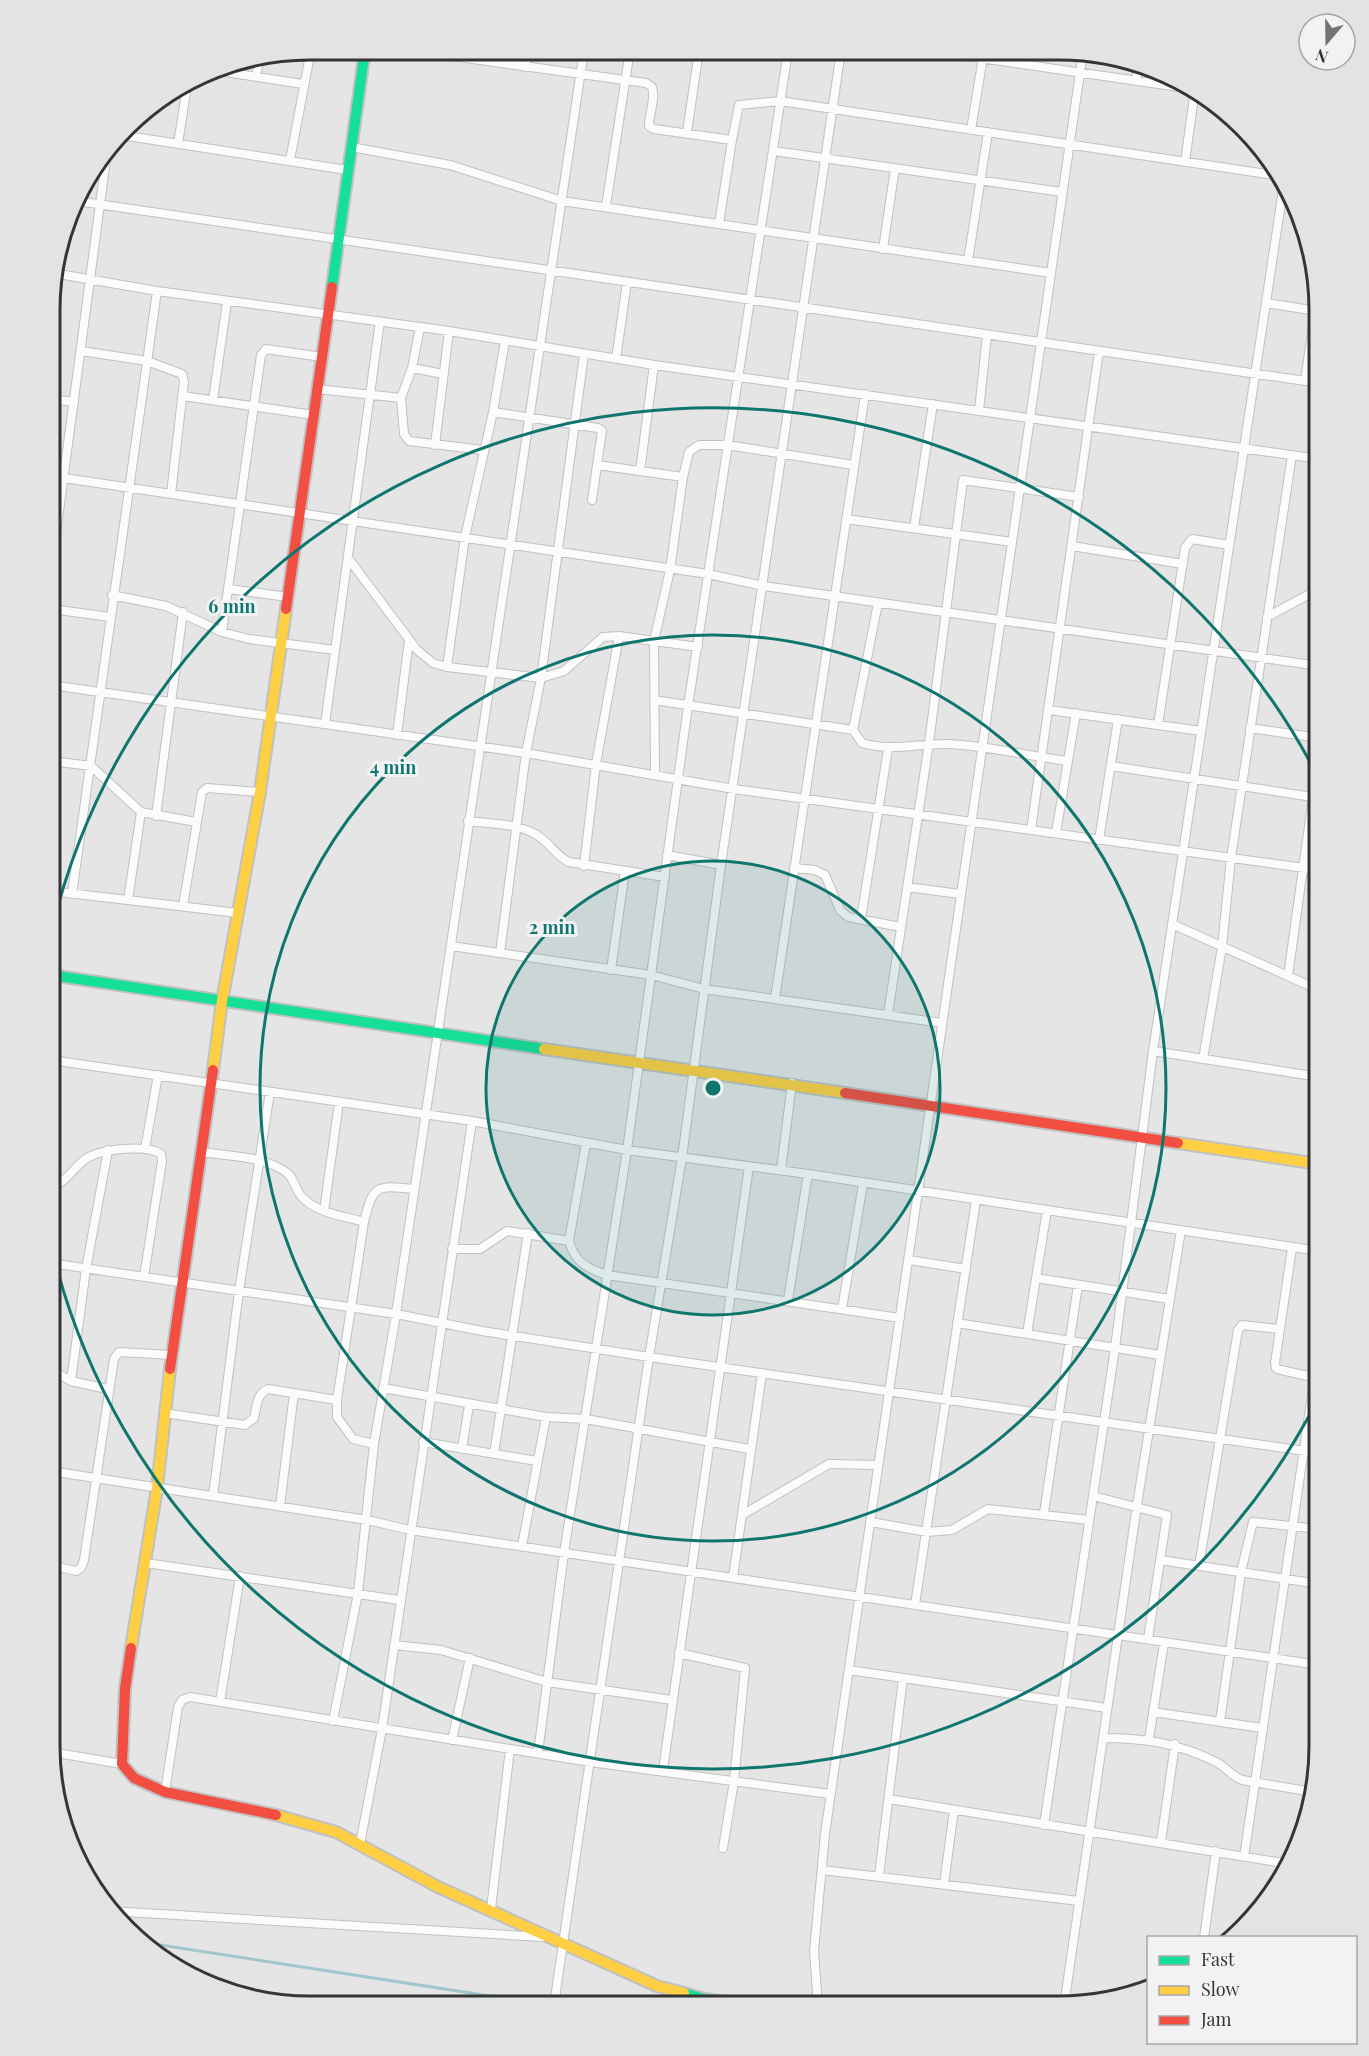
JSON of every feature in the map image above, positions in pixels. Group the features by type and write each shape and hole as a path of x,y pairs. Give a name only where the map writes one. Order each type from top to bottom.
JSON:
{"street":[{"path":"290,160 309,60"},
{"path":"122,1764 125,1689 157,1488 171,1355 222,1001 260,792 364,60"},
{"path":"477,60 646,83 652,87 649,126 654,129 732,140"},
{"path":"525,67 526,60"},
{"path":"333,1721 358,1593 368,1520 374,1444 396,1314 583,60"},
{"path":"606,207 629,60"},
{"path":"687,132 698,60"},
{"path":"538,1753 564,1553 627,1150 688,706 787,60"},
{"path":"556,1996 649,1357 682,1158 721,865 841,60"},
{"path":"971,130 983,60"},
{"path":"1011,60 1171,86"},
{"path":"817,1996 814,1951 830,1794 871,1522 888,1390 920,1191 960,894 1082,61"},
{"path":"256,76 258,66"},
{"path":"231,73 303,84"},
{"path":"1136,81 1137,73"},
{"path":"178,144 186,93"},
{"path":"1185,162 1193,99"},
{"path":"719,224 739,105 780,101 1269,174"},
{"path":"968,261 988,132"},
{"path":"130,136 347,170"},
{"path":"351,147 450,165 561,201 1051,273"},
{"path":"774,151 1062,192"},
{"path":"60,505 106,166"},
{"path":"884,249 895,168"},
{"path":"1044,1826 1115,1348 1153,1051 1282,197"},
{"path":"85,202 1309,382"},
{"path":"62,275 227,302 449,331 654,365 1309,458"},
{"path":"616,359 627,282"},
{"path":"72,894 91,766 112,595 157,291"},
{"path":"213,400 227,302"},
{"path":"1266,303 1309,310"},
{"path":"325,724 381,321"},
{"path":"420,327 412,368 401,398 405,439 483,450"},
{"path":"435,445 449,331"},
{"path":"978,411 987,335"},
{"path":"447,667 465,537 493,412 505,341"},
{"path":"222,632 263,351 267,349 322,357"},
{"path":"81,351 147,361 182,374 183,396 171,494"},
{"path":"1031,830 1099,351"},
{"path":"500,953 515,827 526,753 541,678 555,552 584,354"},
{"path":"1305,381 1309,358"},
{"path":"640,471 654,365"},
{"path":"412,368 444,374"},
{"path":"317,388 401,398"},
{"path":"775,999 865,394"},
{"path":"183,396 313,415"},
{"path":"60,400 74,402"},
{"path":"914,528 933,404"},
{"path":"493,412 598,428 602,431 592,500"},
{"path":"655,774 654,641 670,570 682,477 689,452 694,448 727,445 854,465"},
{"path":"1203,1059 1222,947 1231,858 1292,455"},
{"path":"597,465 682,477"},
{"path":"64,478 708,574 834,597 1309,664"},
{"path":"888,1014 928,743 963,480 1078,496"},
{"path":"846,519 1012,542"},
{"path":"1158,725 1185,548 1192,539 1229,545"},
{"path":"1072,546 1183,564"},
{"path":"348,558 425,658 447,667 541,678 564,672 603,637 619,636 698,648"},
{"path":"229,589 288,597"},
{"path":"1268,616 1309,594"},
{"path":"112,595 183,612 222,632 335,650"},
{"path":"878,603 853,730 862,743 888,749 928,743 982,748 1068,761"},
{"path":"60,610 110,617"},
{"path":"156,816 183,612"},
{"path":"584,866 596,764 619,636"},
{"path":"397,735 409,640"},
{"path":"60,686 526,753 734,789 1309,869"},
{"path":"654,700 853,730"},
{"path":"1049,710 1201,731"},
{"path":"1056,834 1076,713"},
{"path":"1099,840 1118,719"},
{"path":"1250,728 1309,737"},
{"path":"861,919 888,749"},
{"path":"60,762 91,766 141,812 196,822"},
{"path":"1112,766 1309,796"},
{"path":"183,906 199,798 207,788 260,792"},
{"path":"128,900 141,812"},
{"path":"468,821 515,827 536,835 561,858 584,866 665,877"},
{"path":"1288,976 1301,868 1309,830"},
{"path":"667,855 721,865"},
{"path":"794,868 815,870 825,875 840,910 848,917 901,927"},
{"path":"611,970 625,871"},
{"path":"907,887 960,894"},
{"path":"60,892 238,913"},
{"path":"1172,924 1309,985"},
{"path":"451,946 651,975 704,989 942,1023"},
{"path":"60,976 792,1083 1309,1162"},
{"path":"1153,1051 1309,1076"},
{"path":"60,1061 472,1121 627,1150 781,1170 1309,1250"},
{"path":"145,1149 159,1075"},
{"path":"781,1170 792,1083"},
{"path":"213,1496 239,1290 270,1092"},
{"path":"324,1211 339,1102"},
{"path":"360,1844 382,1729 399,1600 472,1121"},
{"path":"585,1143 568,1241 573,1256 581,1264 607,1275 900,1318"},
{"path":"60,1182 87,1158 108,1150 145,1149 161,1154 162,1161 144,1277"},
{"path":"71,1381 86,1269 108,1150"},
{"path":"202,1152 260,1161 283,1170 292,1177 300,1194 324,1211 364,1222"},
{"path":"663,1770 749,1166"},
{"path":"788,1300 808,1174"},
{"path":"842,1309 863,1184"},
{"path":"374,1444 359,1442 348,1434 337,1417 337,1400 364,1222 370,1197 376,1189 386,1186 413,1189"},
{"path":"915,1605 976,1200"},
{"path":"1027,1334 1047,1210"},
{"path":"1065,1996 1137,1505 1181,1230"},
{"path":"452,1249 480,1250 507,1231 568,1241"},
{"path":"494,1454 528,1233"},
{"path":"1292,1248 1276,1368 1309,1376"},
{"path":"909,1260 966,1269"},
{"path":"60,1265 441,1321 649,1357 1309,1451"},
{"path":"1036,1278 1169,1299"},
{"path":"1044,1513 1078,1285"},
{"path":"957,1323 1160,1355"},
{"path":"1199,1566 1239,1326 1280,1329"},
{"path":"60,1567 75,1570 81,1568 97,1479 107,1389 114,1359 119,1352 171,1355"},
{"path":"733,1578 749,1449 762,1373"},
{"path":"60,1375 71,1381 107,1389"},
{"path":"383,1388 546,1417 586,1419 749,1449"},
{"path":"164,1413 249,1424 254,1418 262,1392 268,1389 337,1400"},
{"path":"280,1506 294,1393"},
{"path":"462,1449 470,1405"},
{"path":"522,1546 546,1417"},
{"path":"1244,1857 1283,1578 1309,1422"},
{"path":"423,1442 537,1461"},
{"path":"742,1515 829,1464 878,1465"},
{"path":"60,1473 368,1520 410,1530 1309,1664"},
{"path":"1093,1496 1137,1505 1167,1515 1148,1640"},
{"path":"871,1522 927,1532 958,1528 988,1509 1044,1513 1089,1520"},
{"path":"1220,1722 1241,1572 1253,1522 1309,1528"},
{"path":"1161,1560 1309,1582"},
{"path":"146,1563 399,1600"},
{"path":"220,1702 240,1576"},
{"path":"1149,1739 1164,1643"},
{"path":"394,1645 425,1647 470,1658 547,1682 672,1700"},
{"path":"679,1653 745,1668 734,1781 723,1848"},
{"path":"452,1740 470,1658"},
{"path":"849,1670 1107,1708"},
{"path":"879,1876 903,1678"},
{"path":"165,1792 178,1707 182,1700 190,1697 590,1762 830,1794"},
{"path":"1154,1712 1262,1728"},
{"path":"1103,1738 1149,1739 1175,1744 1218,1763 1234,1777 1305,1791"},
{"path":"1161,1842 1175,1744"},
{"path":"490,1909 510,1749"},
{"path":"60,1754 122,1764 134,1778 165,1792 301,1820 360,1844 408,1872 547,1937 680,1995 688,1996"},
{"path":"889,1799 1280,1863"},
{"path":"944,1884 954,1810"},
{"path":"1204,1936 1216,1851"},
{"path":"822,1870 1079,1901"},
{"path":"123,1912 547,1937"}],"waterway":[{"path":"159,1945 490,1996"}],"traffic: fast":[{"path":"332,287 364,60"},
{"path":"60,976 544,1049"},
{"path":"684,1993 694,1996"}],"traffic: slow":[{"path":"213,1070 222,1001 260,792 286,609"},
{"path":"544,1049 845,1093"},
{"path":"1178,1143 1309,1163"},
{"path":"131,1648 157,1488 170,1369"},
{"path":"276,1815 336,1832 438,1887 657,1986 684,1993"}],"traffic: jam":[{"path":"286,609 332,287"},
{"path":"170,1369 213,1070"},
{"path":"845,1093 1178,1143"},
{"path":"131,1648 125,1689 122,1764 134,1778 165,1792 276,1815"}]}
